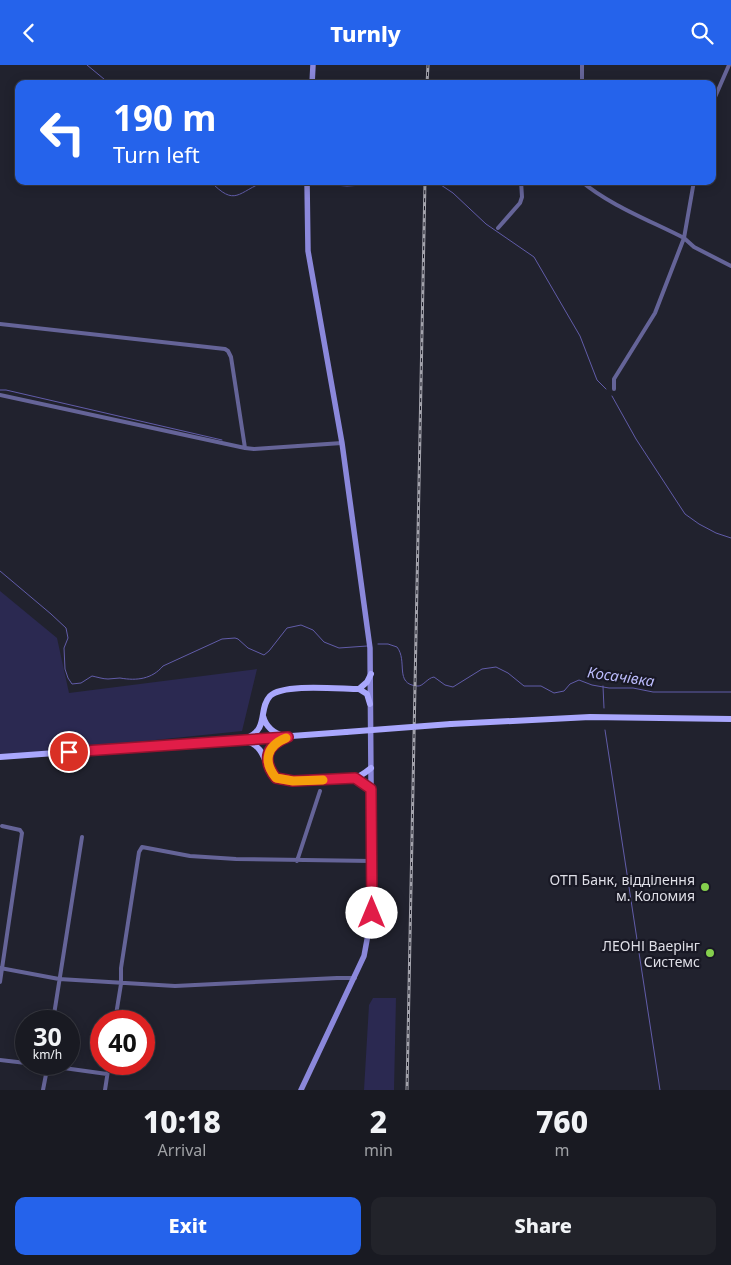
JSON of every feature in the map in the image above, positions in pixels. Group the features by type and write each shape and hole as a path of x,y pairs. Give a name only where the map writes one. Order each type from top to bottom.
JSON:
{"main road":[{"path":"359,689 367,682 371,674"},
{"path":"242,740 256,732 260,726 267,701 270,696 280,690 292,688 359,689 367,694 370,704"},
{"path":"263,715 268,727 272,731 288,737"},
{"path":"0,757 451,724 590,717 731,719"},
{"path":"270,771 268,753 270,748 278,741 288,737"},
{"path":"242,740 250,742 260,750 270,771 276,778 293,781 355,778 371,768"},
{"path":"355,778 371,789"}],"street":[{"path":"312,80 313,65"},
{"path":"582,65 582,80"},
{"path":"716,95 729,65"},
{"path":"301,1090 364,956 372,913 370,649 342,443 308,251 307,185"},
{"path":"498,228 520,203 522,197 520,185"},
{"path":"586,185 600,195 684,238 694,247 731,266"},
{"path":"614,389 614,379 656,313 684,238 693,185"},
{"path":"0,324 225,349 231,357 245,448"},
{"path":"0,395 245,448 342,443"},
{"path":"297,861 320,791"},
{"path":"0,982 22,832 2,827"},
{"path":"55,1010 82,837"},
{"path":"117,1010 121,984 121,968 139,852 142,847 190,856 297,861 372,861"},
{"path":"1,968 59,979 175,987 355,978"},
{"path":"0,1060 15,1062"},
{"path":"43,1090 45,1075"},
{"path":"105,1090 107,1075"}],"shaded area":[{"path":"0,591 57,638 69,693 257,669 242,731 0,756"},
{"path":"373,998 396,998 394,1090 364,1090 369,1005"}],"waterway":[{"path":"87,65 105,80"},
{"path":"214,185 231,196 242,193 256,185"},
{"path":"334,185 363,185"},
{"path":"441,185 453,193 486,224 534,257 580,336 597,380 606,389"},
{"path":"0,390 222,440"},
{"path":"612,396 636,439 685,514 716,533 731,538"},
{"name":"Косачівка","path":"0,571 66,628 68,638 64,648 65,669 72,684 81,683 92,676 108,679 144,678 154,674 163,666 222,639 238,639 248,648 264,655 287,628 301,625 313,630 324,642 339,648 367,646"},
{"name":"Косачівка","path":"378,644 388,644 397,647 402,659 403,676 410,684 417,686 434,677 445,685 453,687 482,669 496,667 508,673 524,686 541,686 554,693 564,691 570,684 579,680 609,688 633,688 653,692 731,692"},
{"path":"603,686 604,708"},
{"path":"605,730 660,1090"}],"railway":[{"path":"427,80 428,65"},
{"path":"407,1090 425,185"}],"slow traffic":[{"path":"286,738 274,744 268,753 270,771 276,778 281,781 323,780"}],"place":[{"name":"ОТП Банк, відділення м. Коломия","path":"705,887"},
{"name":"ЛЕОНІ Ваерінг Системс","path":"710,953"}],"route":[{"path":"69,752 288,737 274,744 268,753 270,771 276,778 281,781 293,781 355,778 371,789 372,913"}]}
